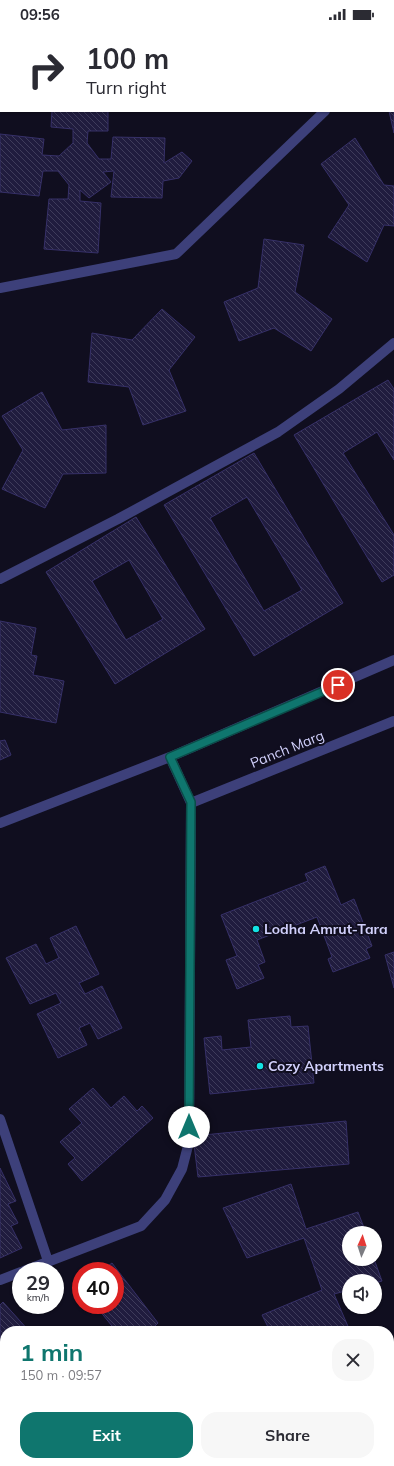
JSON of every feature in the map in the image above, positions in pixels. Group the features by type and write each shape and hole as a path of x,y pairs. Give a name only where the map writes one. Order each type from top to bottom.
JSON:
{"street":[{"path":"0,288 176,254 324,112"},
{"path":"0,579 118,519 278,432 339,389 394,343"},
{"path":"0,823 170,757 394,660"},
{"name":"Panch Marg","path":"191,802 394,721"},
{"path":"0,1119 48,1261 141,1226 165,1200 182,1169 189,1142 191,802 170,757"},
{"path":"0,1280 12,1276"}],"building":[{"path":"52,112 108,112 108,131 88,131 87,143 99,159 111,159 113,137 165,138 164,163 182,152 192,161 179,178 163,181 162,198 111,197 114,171 103,172 111,182 89,198 80,190 80,201 101,203 98,253 44,249 49,199 68,199 69,185 58,171 43,171 39,196 0,192 0,134 44,139 42,155 59,156 73,143 73,129 51,127"},
{"path":"389,112 394,112 394,133"},
{"path":"355,138 384,185 394,186 394,226 384,225 367,262 328,237 349,205 321,164"},
{"path":"264,239 304,245 295,292 332,319 311,351 274,328 239,341 224,302 258,288"},
{"path":"162,309 195,337 169,370 186,411 143,425 129,387 88,382 92,333 132,340"},
{"path":"388,380 394,389 394,460 377,432 343,453 394,535 394,575 382,582 294,435"},
{"path":"42,392 62,430 106,425 106,473 63,474 45,508 2,489 23,450 2,416"},
{"path":"254,453 343,603 254,656 164,505","holes":["247,497 302,590 264,611 210,518"]},
{"path":"136,517 205,629 115,684 46,572","holes":["129,560 163,619 126,640 92,581"]},
{"path":"0,621 36,628 31,655 37,656 33,675 64,681 56,723 0,712"},
{"path":"5,740 11,755 0,760 0,741"},
{"name":"Lodha Amrut-Tara","path":"325,866 341,905 354,899 372,946 366,949 370,958 333,972 328,959 332,957 317,917 257,940 265,962 258,965 264,978 237,989 226,960 237,956 221,915 308,881 305,874"},
{"path":"76,926 99,974 79,983 85,994 102,986 122,1028 98,1039 90,1023 79,1028 87,1045 58,1058 37,1014 61,1003 56,993 30,1004 6,958 36,944 46,964 59,958 50,938"},
{"path":"394,952 394,988 385,955"},
{"name":"Cozy Apartments","path":"290,1016 291,1027 308,1026 314,1083 210,1094 204,1038 221,1036 222,1050 251,1047 248,1020"},
{"path":"93,1088 111,1108 124,1096 137,1111 142,1106 153,1118 82,1181 68,1164 75,1158 60,1142 82,1123 69,1109"},
{"path":"346,1121 349,1164 198,1177 193,1136"},
{"path":"0,1168 16,1201 8,1204 18,1223 11,1226 22,1248 0,1258"},
{"path":"291,1184 306,1229 358,1212 363,1226 342,1226 342,1266 377,1266 379,1274 342,1274 342,1292 334,1294 348,1326 268,1326 262,1315 322,1290 304,1238 247,1258 223,1208"},
{"path":"124,1279 158,1323 155,1326 112,1326 102,1314 124,1314"},
{"path":"3,1302 12,1314 14,1314 25,1326 0,1326 0,1305"}],"place":[{"name":"Lodha Amrut-Tara","path":"256,929"},
{"name":"Cozy Apartments","path":"260,1066"}],"route":[{"path":"189,1127 191,802 170,757 338,685"}]}
